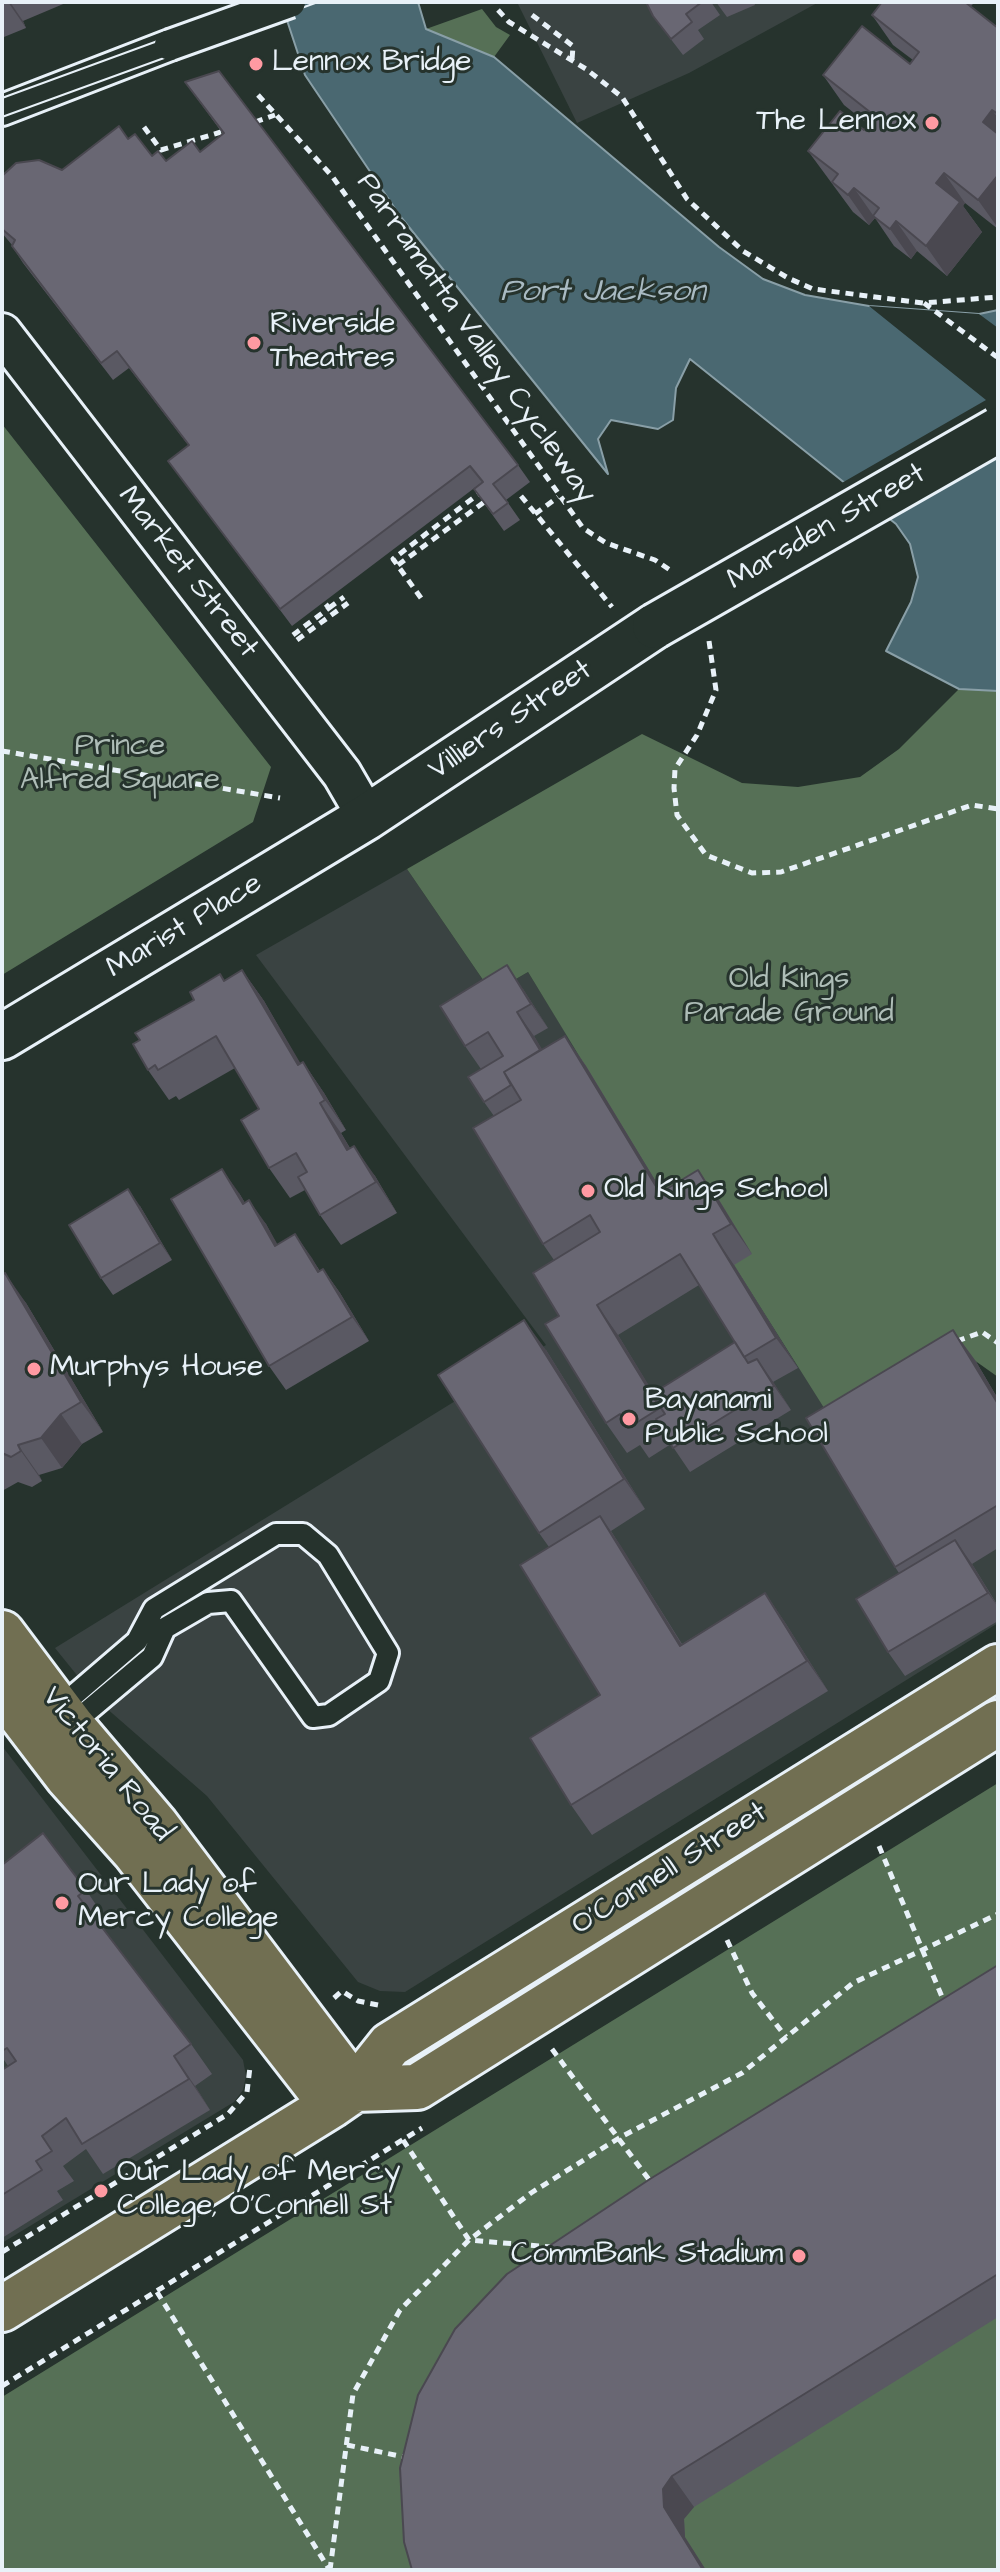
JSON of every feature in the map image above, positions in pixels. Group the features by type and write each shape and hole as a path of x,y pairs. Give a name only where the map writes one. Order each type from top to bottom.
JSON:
{"main road":[{"name":"Victoria Road","path":"2,1633 65,1717 156,1825 344,2097"},
{"name":"O'Connell Street","path":"2,2309 344,2097 390,2045 998,1667"},
{"name":"Victoria Road","path":"2,1691 67,1776 344,2097"},
{"name":"O'Connell Street","path":"344,2097 417,2087 998,1723"}],"street":[{"path":"2,110 290,2"},
{"name":"Market Street","path":"2,333 342,774 367,817"},
{"name":"Marsden Street","path":"636,620 998,430"},
{"name":"Villiers Street","path":"367,817 636,620"},
{"name":"Marist Place","path":"7,1027 367,817"}],"lane":[{"path":"65,1717 137,1641 154,1609 227,1564 276,1534 303,1534 328,1555 388,1653 379,1681 329,1715 313,1717 219,1583 227,1564"},
{"path":"65,1717 152,1657 165,1628 208,1603 231,1601"}],"path":[{"path":"498,10 509,22 572,60 622,97 687,199 743,251 813,289 923,303 998,297"},
{"path":"532,15 573,46 572,60"},
{"name":"Parramatta Valley Cycleway","path":"258,95 332,176 583,528 606,543 655,560 678,576"},
{"path":"255,122 275,115"},
{"path":"144,127 161,150 221,132"},
{"path":"923,303 997,357"},
{"path":"421,598 393,559 486,488"},
{"path":"398,565 492,496"},
{"path":"521,496 636,620"},
{"path":"535,514 558,497"},
{"path":"346,600 295,638 329,608 346,600"},
{"path":"324,602 329,608"},
{"path":"709,637 716,690 697,735 675,769 674,788 677,815 706,855 752,873 781,872 972,805 998,809"},
{"path":"2,751 280,798"},
{"path":"953,1343 982,1332 998,1343"},
{"path":"879,1846 947,2011"},
{"path":"330,2570 353,2394 400,2310 469,2240 531,2193 619,2138 742,2073 853,1983 998,1914"},
{"path":"727,1940 752,1993 786,2037"},
{"path":"551,2048 657,2189"},
{"path":"2,2252 228,2114 247,2092 250,2062"},
{"path":"403,2140 469,2240"},
{"path":"2,2386 320,2193"},
{"path":"469,2240 558,2247"},
{"path":"157,2292 330,2570"},
{"path":"347,2445 416,2460"}],"shaded area":[{"path":"517,2 819,2 689,73 577,123"},
{"name":"Bayanami Public School","path":"407,869 492,993 528,972 586,1066 975,1360 998,1399 998,1623 405,1992 380,1991 358,1982 207,1796 97,1700 55,1648 546,1345 256,955"},
{"name":"Our Lady of Mercy College","path":"2,1746 243,2060 246,2076 243,2090 234,2102 2,2243"}],"green space":[{"path":"482,9 496,27 510,35 494,57 426,29"},
{"name":"Prince Alfred Square","path":"2,424 271,767 253,822 2,975"},
{"name":"Old Kings Parade Ground","path":"959,689 998,691 998,1377 974,1360 843,1438 734,1265 681,1223 528,972 492,993 407,869 642,734 742,783 798,787 860,777 899,749"},
{"path":"998,1783 998,2570 2,2570 2,2397"}],"water":[{"name":"Port Jackson","path":"281,2 418,2 426,29 494,57 719,247 763,279 805,295 869,306 979,314 998,310 998,691 959,689 886,651 911,602 918,577 910,544 896,524 690,359 676,388 673,420 658,429 611,420 598,439 608,474 400,216 305,75"}],"pier":[{"path":"869,306 979,314 998,328 998,457 886,521 840,484 986,400"}],"building":[{"path":"646,2 702,2 686,14 692,22 671,39"},
{"name":"The Lennox","path":"882,2 965,2 998,28 998,114 992,110 983,122 998,134 998,175 978,200 944,173 936,183 960,202 926,246 896,221 890,229 873,216 879,208 854,188 848,195 832,182 838,174 808,151 840,111 864,130 875,116 823,75 862,26 910,64 919,52 872,15"},
{"name":"Riverside Theatres","path":"219,71 518,465 493,484 508,503 493,514 474,489 483,482 470,466 280,609 168,461 189,445 117,351 101,363 12,246 15,240 2,229 2,176 16,163 39,160 62,170 119,126 128,139 135,134 152,156 158,151 166,161 192,141 200,152 224,133 185,82"},
{"path":"507,965 531,1004 517,1012 540,1050 504,1072 511,1085 484,1102 468,1077 503,1056 488,1032 465,1046 440,1006"},
{"path":"242,970 298,1065 303,1062 325,1100 320,1103 347,1150 354,1146 376,1182 320,1215 298,1177 307,1172 296,1153 269,1168 241,1120 259,1109 216,1036 158,1070 155,1065 148,1070 133,1044 140,1040 135,1033 194,1000 190,992 220,974 224,981"},
{"path":"565,1036 660,1193 698,1170 731,1224 713,1234 776,1338 744,1357 680,1254 597,1305 660,1408 628,1428 620,1414 606,1423 545,1324 559,1316 533,1273 600,1232 590,1215 543,1244 473,1128 521,1100 504,1072"},
{"path":"222,1169 243,1204 249,1200 275,1246 295,1234 318,1272 323,1269 352,1317 269,1366 171,1199"},
{"path":"128,1189 160,1243 101,1278 69,1225"},
{"name":"Murphys House","path":"5,1273 81,1402 61,1414 41,1438 18,1445 21,1451 11,1457 2,1453 2,1275"},
{"path":"524,1320 624,1479 539,1533 438,1375"},
{"path":"953,1330 998,1404 998,1505 895,1567 806,1418"},
{"path":"735,1342 748,1363 757,1359 774,1386 673,1448 656,1419 665,1414 652,1394"},
{"path":"600,1516 680,1646 765,1593 807,1661 571,1805 530,1738 600,1695 520,1565"},
{"path":"955,1540 988,1593 888,1652 856,1599"},
{"name":"Our Lady of Mercy College","path":"43,1833 86,1890 78,1896 191,2044 174,2056 189,2079 82,2144 66,2118 42,2136 52,2151 36,2161 42,2170 2,2195 2,2070 16,2061 7,2048 2,2051 2,1865"},
{"name":"CommBank Stadium","path":"998,1965 998,2274 672,2476 663,2489 664,2507 703,2570 412,2570 404,2542 400,2468 418,2395 455,2329 507,2274 650,2179"}],"tram line":[{"path":"2,98 264,2"},
{"path":"2,117 318,2"}],"place":[{"name":"Lennox Bridge","path":"256,64"},
{"name":"The Lennox","path":"932,123"},
{"name":"Riverside Theatres","path":"254,343"},
{"name":"Old Kings School","path":"588,1191"},
{"name":"Murphys House","path":"34,1369"},
{"name":"Bayanami Public School","path":"629,1419"},
{"name":"Our Lady of Mercy College","path":"62,1903"},
{"name":"Our Lady of Mercy College, O'Connell St","path":"101,2191"},
{"name":"CommBank Stadium","path":"799,2256"}]}
